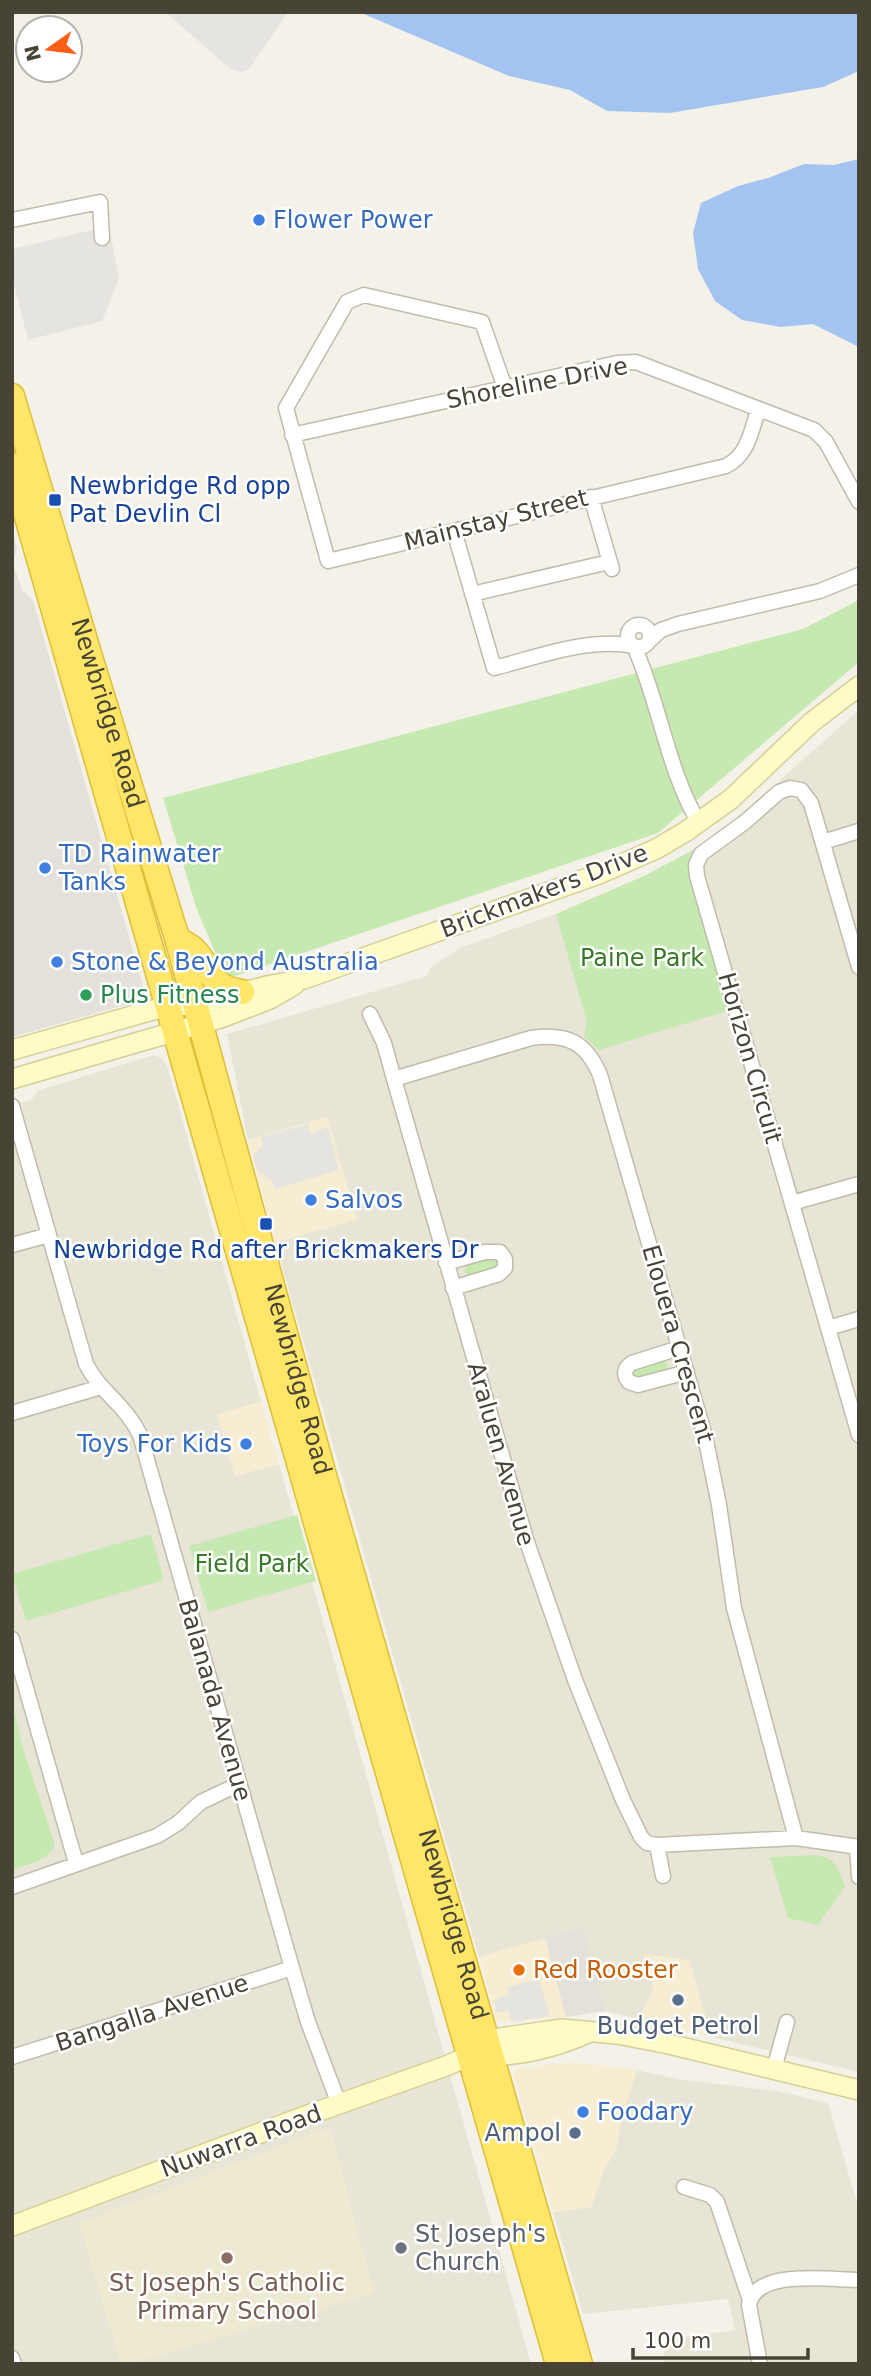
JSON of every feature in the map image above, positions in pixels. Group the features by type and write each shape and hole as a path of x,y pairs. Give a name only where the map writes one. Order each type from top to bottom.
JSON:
{"highway":[{"name":"Newbridge Road","path":"12,396 199,1014 483,2050 558,2364"},
{"name":"Newbridge Road","path":"12,465 174,1033 580,2364"},
{"path":"177,938 193,949 217,983 224,988 242,992"}],"street":[{"path":"12,220 100,202 102,239"},
{"path":"292,435 286,408 344,307 359,296 482,323 505,388"},
{"name":"Shoreline Drive","path":"292,435 617,363 636,362 808,427 820,435 859,502"},
{"name":"Mainstay Street","path":"292,435 328,561 726,466 743,453 758,410"},
{"path":"472,594 611,566 591,497"},
{"path":"454,531 494,668 589,645 641,641 656,623 678,624 821,591 859,575"},
{"path":"641,641 675,771 685,800 699,823"},
{"name":"Brickmakers Drive","path":"12,1079 174,1033 199,1014 242,992 304,979 618,867 656,849 699,823 731,799 812,722 859,686"},
{"name":"Horizon Circuit","path":"823,842 809,798 801,790 790,788 775,795 746,822 706,850 696,865 859,1435"},
{"path":"859,831 823,842 859,967"},
{"name":"Brickmakers Drive","path":"199,1014 270,999 304,979"},
{"path":"12,1050 167,1006 199,1014"},
{"name":"Araluen Avenue","path":"370,1014 384,1043 547,1604 628,1811 640,1837 657,1845"},
{"name":"Elouera Crescent","path":"394,1079 539,1037 569,1040 588,1052 600,1075 687,1372 713,1471 727,1572 742,1642 796,1838"},
{"name":"Balanada Avenue","path":"12,1106 86,1364 101,1387 128,1413 140,1435 292,1968 340,2104"},
{"path":"792,1203 859,1184"},
{"path":"12,1245 49,1235"},
{"path":"446,1263 495,1251 500,1252 505,1259 505,1268 499,1274 453,1288"},
{"path":"828,1328 859,1319"},
{"path":"679,1348 632,1363 627,1367 625,1376 629,1382 638,1385 687,1372"},
{"path":"12,1413 101,1387"},
{"path":"12,1639 76,1863"},
{"path":"12,1887 157,1836 178,1823 201,1802 239,1784"},
{"path":"663,1876 657,1845 796,1838 858,1847 859,1877"},
{"name":"Bangalla Avenue","path":"12,2057 292,1968"},
{"path":"774,2069 787,2022"},
{"name":"Nuwarra Road","path":"12,2226 483,2050 565,2044 590,2032 658,2042 859,2090"},
{"path":"684,2187 710,2194 717,2202 750,2300 749,2312 760,2364"},
{"path":"750,2300 761,2287 774,2281 859,2280"},
{"path":"12,2358 14,2364"}],"shaded area":[{"path":"165,12 288,12 249,69 242,72 232,70"},
{"path":"109,226 119,279 102,321 28,340 12,276 12,249"},
{"path":"12,531 17,548 13,563 22,590 33,600 144,989 139,1001 12,1037"},
{"path":"859,710 859,2072 711,2037 689,1960 654,1989 638,2019 606,2011 583,1929 479,1957 275,1242 357,1219 327,1117 248,1140 227,1034 427,976 431,967 462,947 556,914 644,876 695,849 728,826"},
{"path":"154,1055 162,1059 168,1068 261,1402 217,1415 235,1476 279,1464 531,2364 12,2364 12,1105 31,1100 39,1090"},
{"path":"327,1117 357,1220 275,1242 248,1140"},
{"path":"308,1124 311,1133 328,1127 339,1170 275,1189 272,1181 258,1171 253,1155 263,1146 261,1137"},
{"path":"261,1402 279,1464 235,1476 217,1414"},
{"path":"583,1928 606,2011 566,2017 545,1938"},
{"path":"545,1938 566,2017 510,2022 497,2020 479,1957"},
{"path":"644,1954 689,1960 711,2037 638,2019 654,1989"},
{"path":"539,1979 550,2016 512,2022 508,2011 497,2013 494,2000 509,1994 507,1987"},
{"name":"Ampol","path":"572,2062 637,2070 622,2115 616,2151 604,2169 591,2207 553,2212 513,2073 516,2068"},
{"path":"637,2070 678,2079 777,2091 828,2103 859,2210 859,2364 664,2364 664,2340 735,2330 728,2299 583,2314 553,2212 591,2207 604,2169 616,2151 622,2115"},
{"name":"St Joseph's Catholic Primary School","path":"330,2127 374,2293 129,2364 121,2364 79,2223"}],"green space":[{"path":"859,600 859,662 658,833 226,979 196,907 163,798 803,629"},
{"name":"Paine Park","path":"695,849 691,861 730,1010 599,1050 584,1036 587,1022 556,914 644,876"},
{"path":"497,1256 500,1267 472,1276 465,1273 466,1264"},
{"path":"664,1360 668,1364 665,1373 641,1380 631,1375 631,1370"},
{"name":"Field Park","path":"297,1515 316,1581 208,1612 189,1546"},
{"path":"151,1534 164,1580 26,1621 12,1574"},
{"path":"12,1703 23,1749 55,1845 43,1858 12,1870"},
{"path":"816,1855 833,1862 845,1886 818,1925 788,1918 770,1857"}],"water":[{"path":"359,12 859,12 859,71 823,87 670,113 607,111 570,90 509,76"},
{"path":"859,159 859,347 813,324 781,327 742,320 715,301 698,269 693,233 701,203 738,186 804,164 834,165"}],"place":[{"name":"Flower Power","path":"259,220"},
{"name":"Newbridge Rd opp Pat Devlin Cl","path":"55,500"},
{"name":"TD Rainwater Tanks","path":"45,868"},
{"name":"Stone & Beyond Australia","path":"57,962"},
{"name":"Plus Fitness","path":"86,995"},
{"name":"Salvos","path":"311,1200"},
{"name":"Newbridge Rd after Brickmakers Dr","path":"266,1224"},
{"name":"Toys For Kids","path":"246,1444"},
{"name":"Red Rooster","path":"519,1970"},
{"name":"Budget Petrol","path":"678,2000"},
{"name":"Foodary","path":"583,2112"},
{"name":"Ampol","path":"575,2133"},
{"name":"St Joseph's Church","path":"401,2248"},
{"name":"St Joseph's Catholic Primary School","path":"227,2258"}]}
